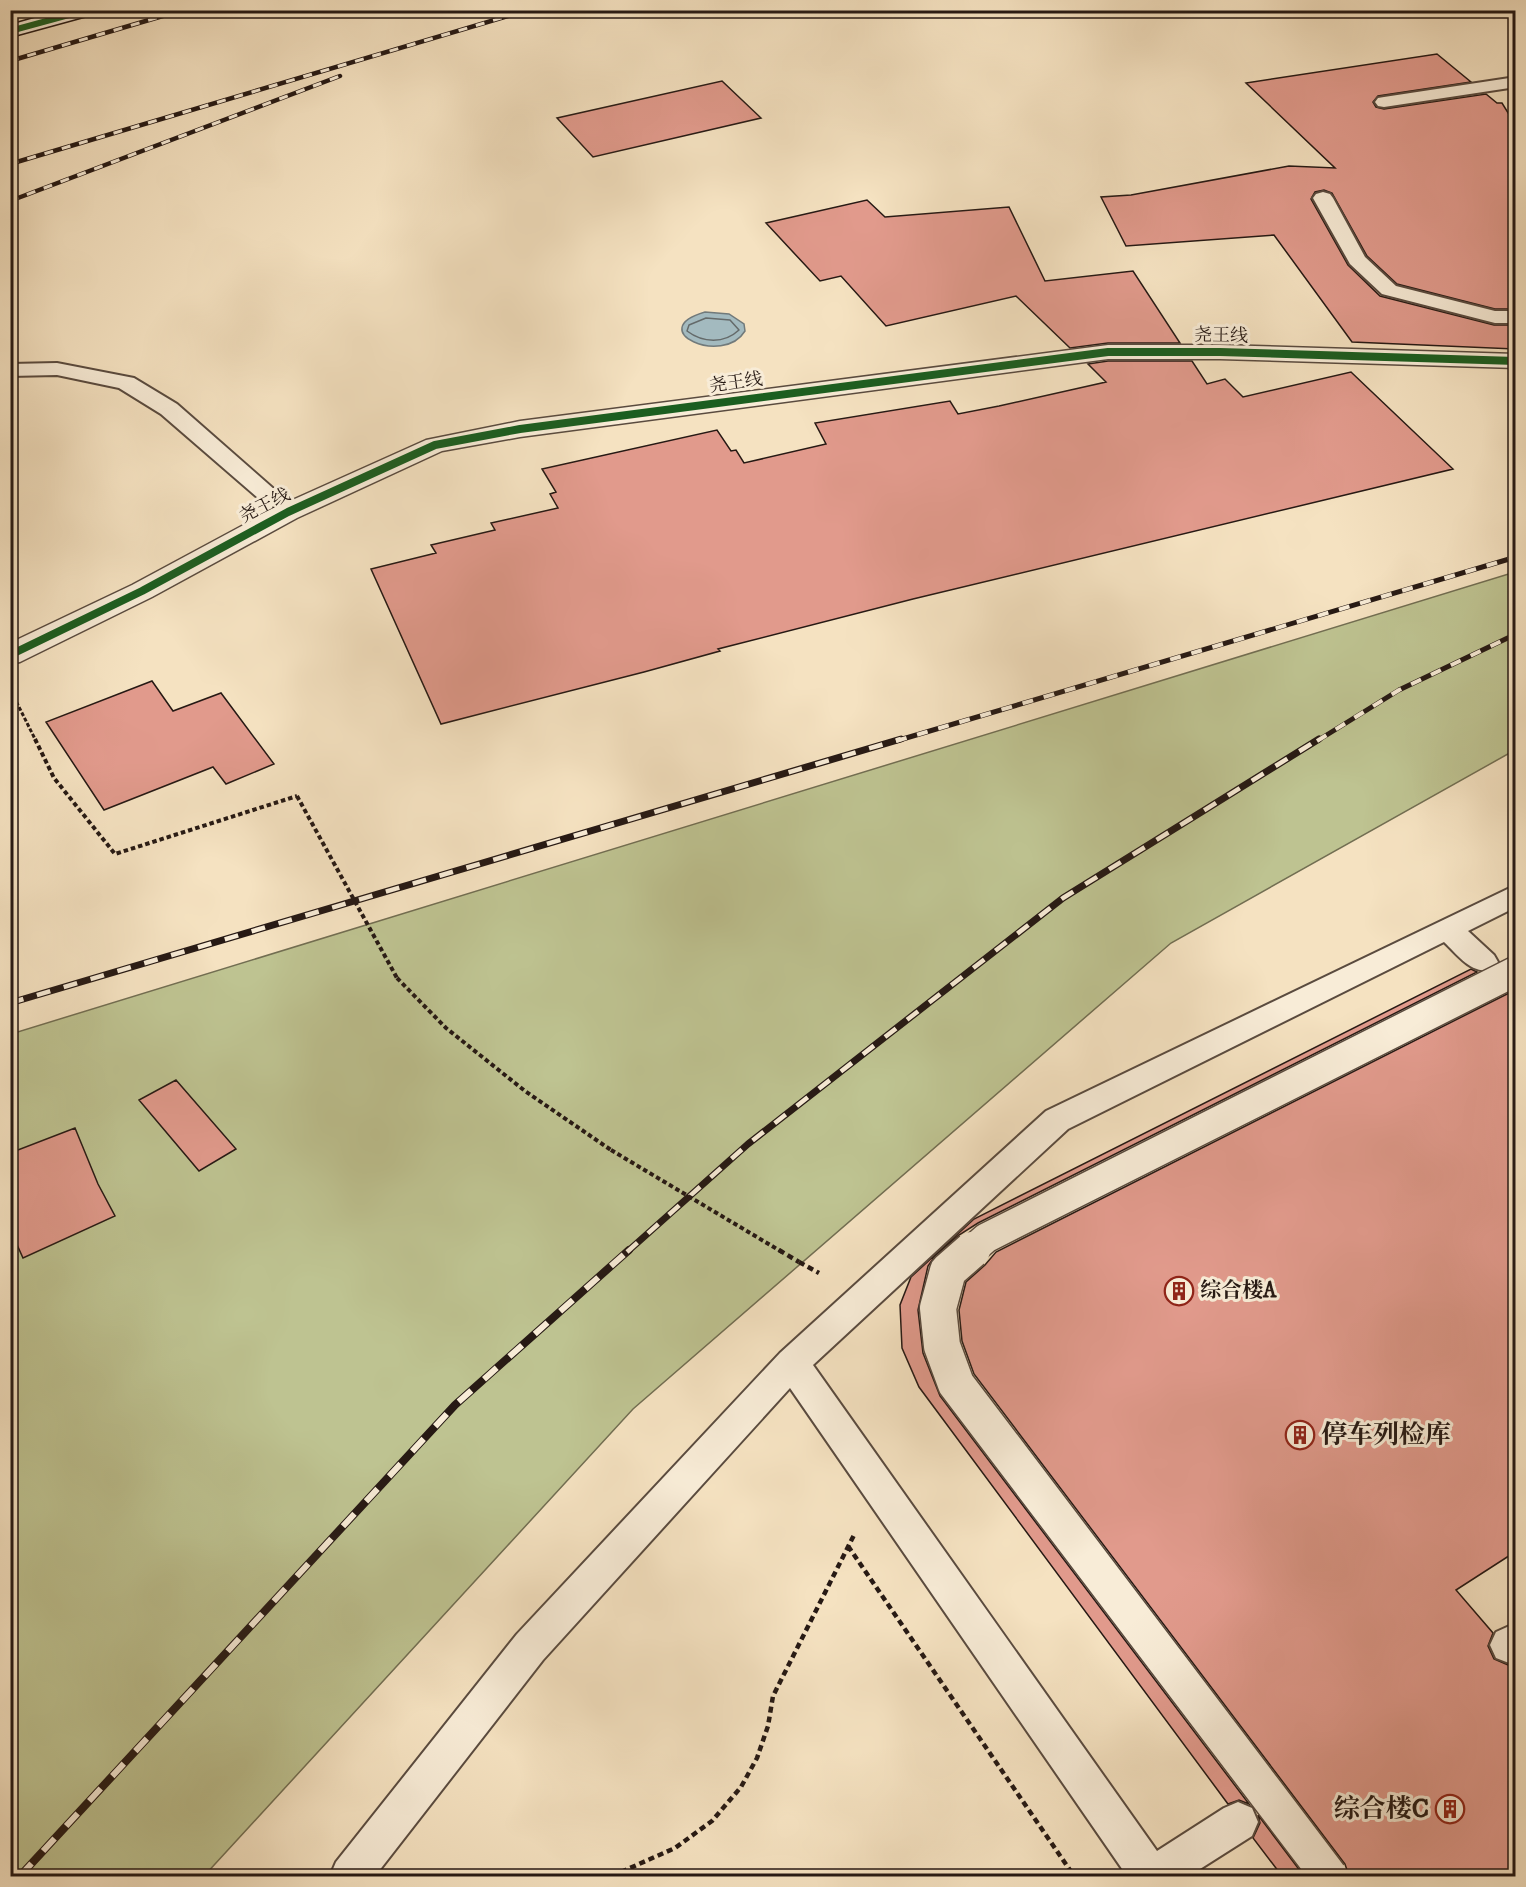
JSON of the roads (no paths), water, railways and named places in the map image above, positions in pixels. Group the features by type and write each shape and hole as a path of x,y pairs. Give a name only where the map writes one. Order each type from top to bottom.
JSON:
{"street":[{"path":"10,31 87,10"},
{"name":"尧王线","path":"10,655 142,591 288,512 435,445 520,429 1108,352 1220,352 1515,361"}],"lane":[{"path":"1384,102 1515,82"},
{"path":"1323,198 1357,260 1389,290 1495,317 1515,317"},
{"path":"10,370 57,369 126,383 170,409 288,512"},
{"path":"350,1876 530,1647 792,1363 1057,1120 1515,895"},
{"path":"1329,1876 956,1384 942,1346 938,1308 948,1271 986,1238 1500,967 1448,929"},
{"path":"792,1363 1152,1876 1238,1822"}],"water":[{"path":"705,312 729,314 744,324 745,331 734,341 721,346 706,346 694,342 685,335 682,328 688,319"}],"railway":[{"path":"10,61 183,10"},
{"path":"10,164 528,10"},
{"path":"10,201 340,76"},
{"path":"896,741 1516,557"},
{"path":"1317,741 1399,690 1516,634"},
{"path":"10,1003 901,739"},
{"path":"627,1252 748,1144 1063,898 1319,739"},
{"path":"20,1876 455,1405 629,1250"}],"place":[{"name":"综合楼A","path":"1179,1291"},
{"name":"停车列检库","path":"1300,1435"},
{"name":"综合楼C","path":"1450,1809"}]}
